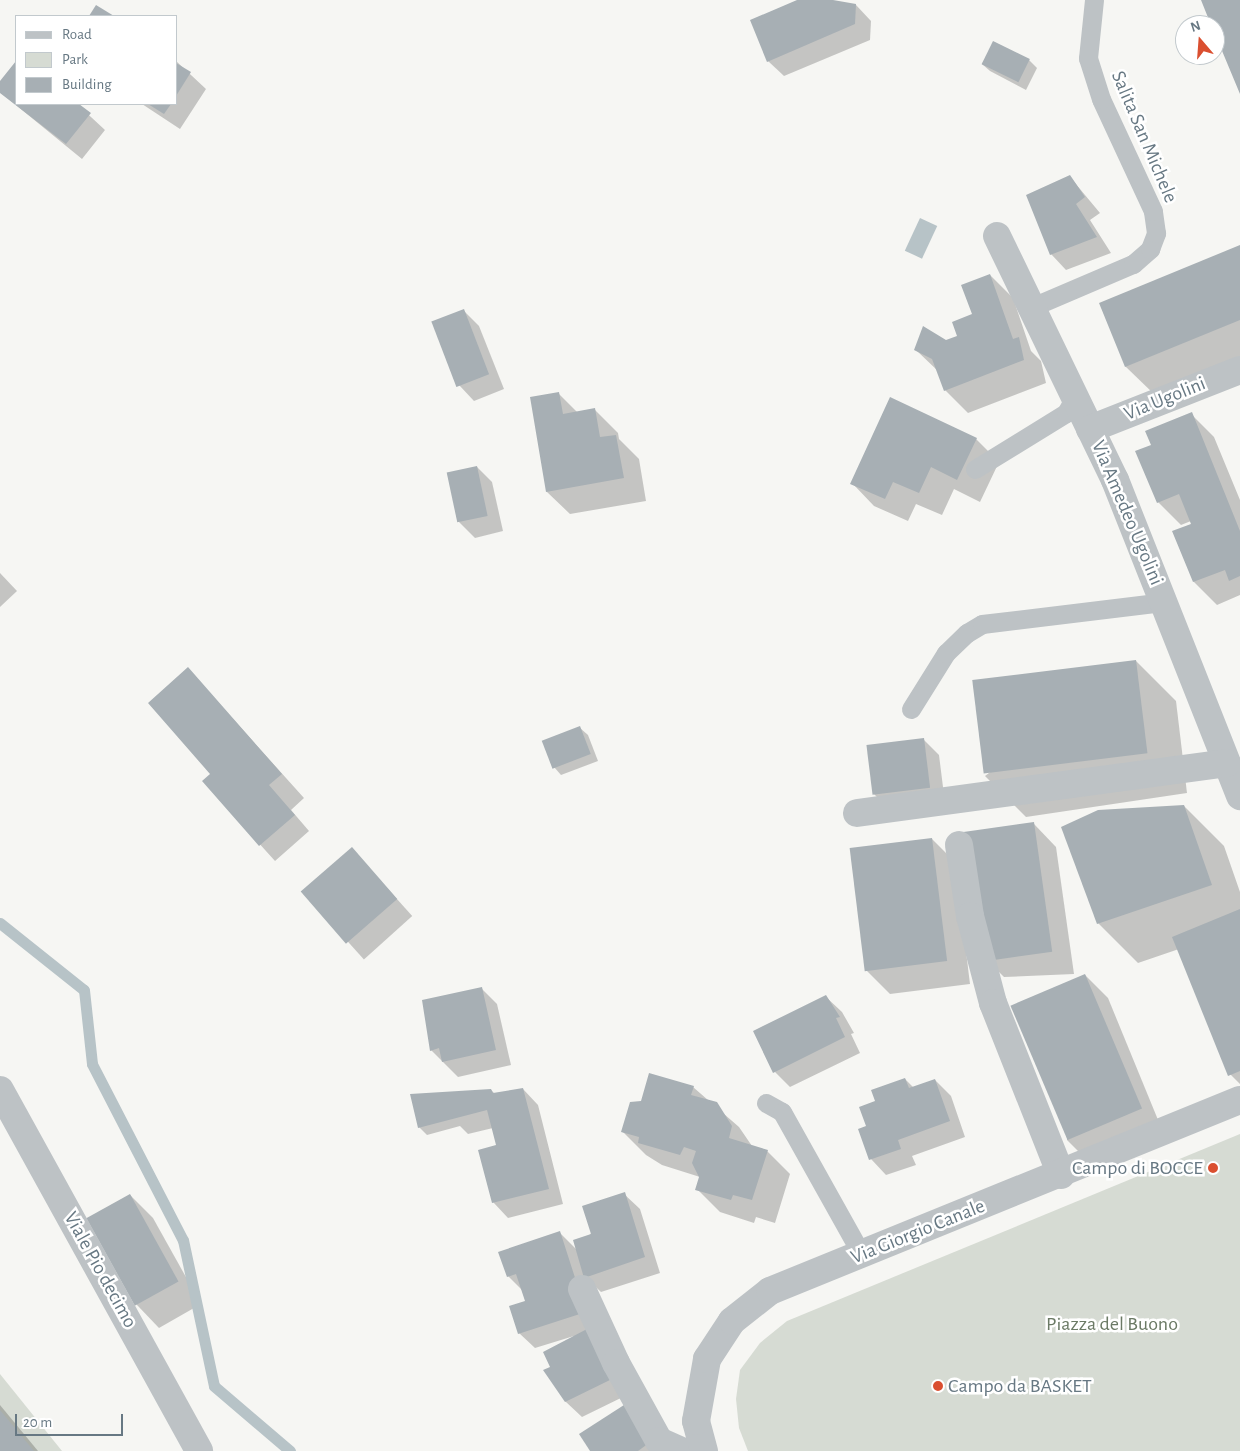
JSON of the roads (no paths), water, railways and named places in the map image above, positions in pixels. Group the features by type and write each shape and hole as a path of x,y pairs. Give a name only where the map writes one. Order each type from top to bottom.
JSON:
{"street":[{"name":"Via Amedeo Ugolini","path":"997,236 1090,429 1165,602 1240,796"},
{"name":"Via Ugolini","path":"1090,429 1240,370"},
{"path":"857,813 1227,763"},
{"path":"960,845 970,916 993,1003 1061,1175"},
{"name":"Viale Pio decimo","path":"0,1090 199,1451"},
{"name":"Via Giorgio Canale","path":"704,1451 696,1421 708,1359 732,1321 770,1291 1061,1175 1240,1100"},
{"path":"582,1289 616,1363 659,1441 681,1451"}],"lane":[{"name":"Salita San Michele","path":"1032,307 1133,264 1150,250 1156,233 1154,211 1101,98 1088,58 1094,0"},
{"path":"975,469 1066,413 1075,397"},
{"path":"911,708 946,653 967,633 982,624 1165,602"},
{"path":"766,1103 782,1112 862,1255"}],"waterway":[{"path":"0,923 84,990 92,1064 183,1240 214,1386 290,1451"}],"place":[{"name":"Campo di BOCCE","path":"1213,1168"},
{"name":"Campo da BASKET","path":"938,1386"}],"park label":[{"name":"Piazza del Buono","path":"1112,1324"}]}
